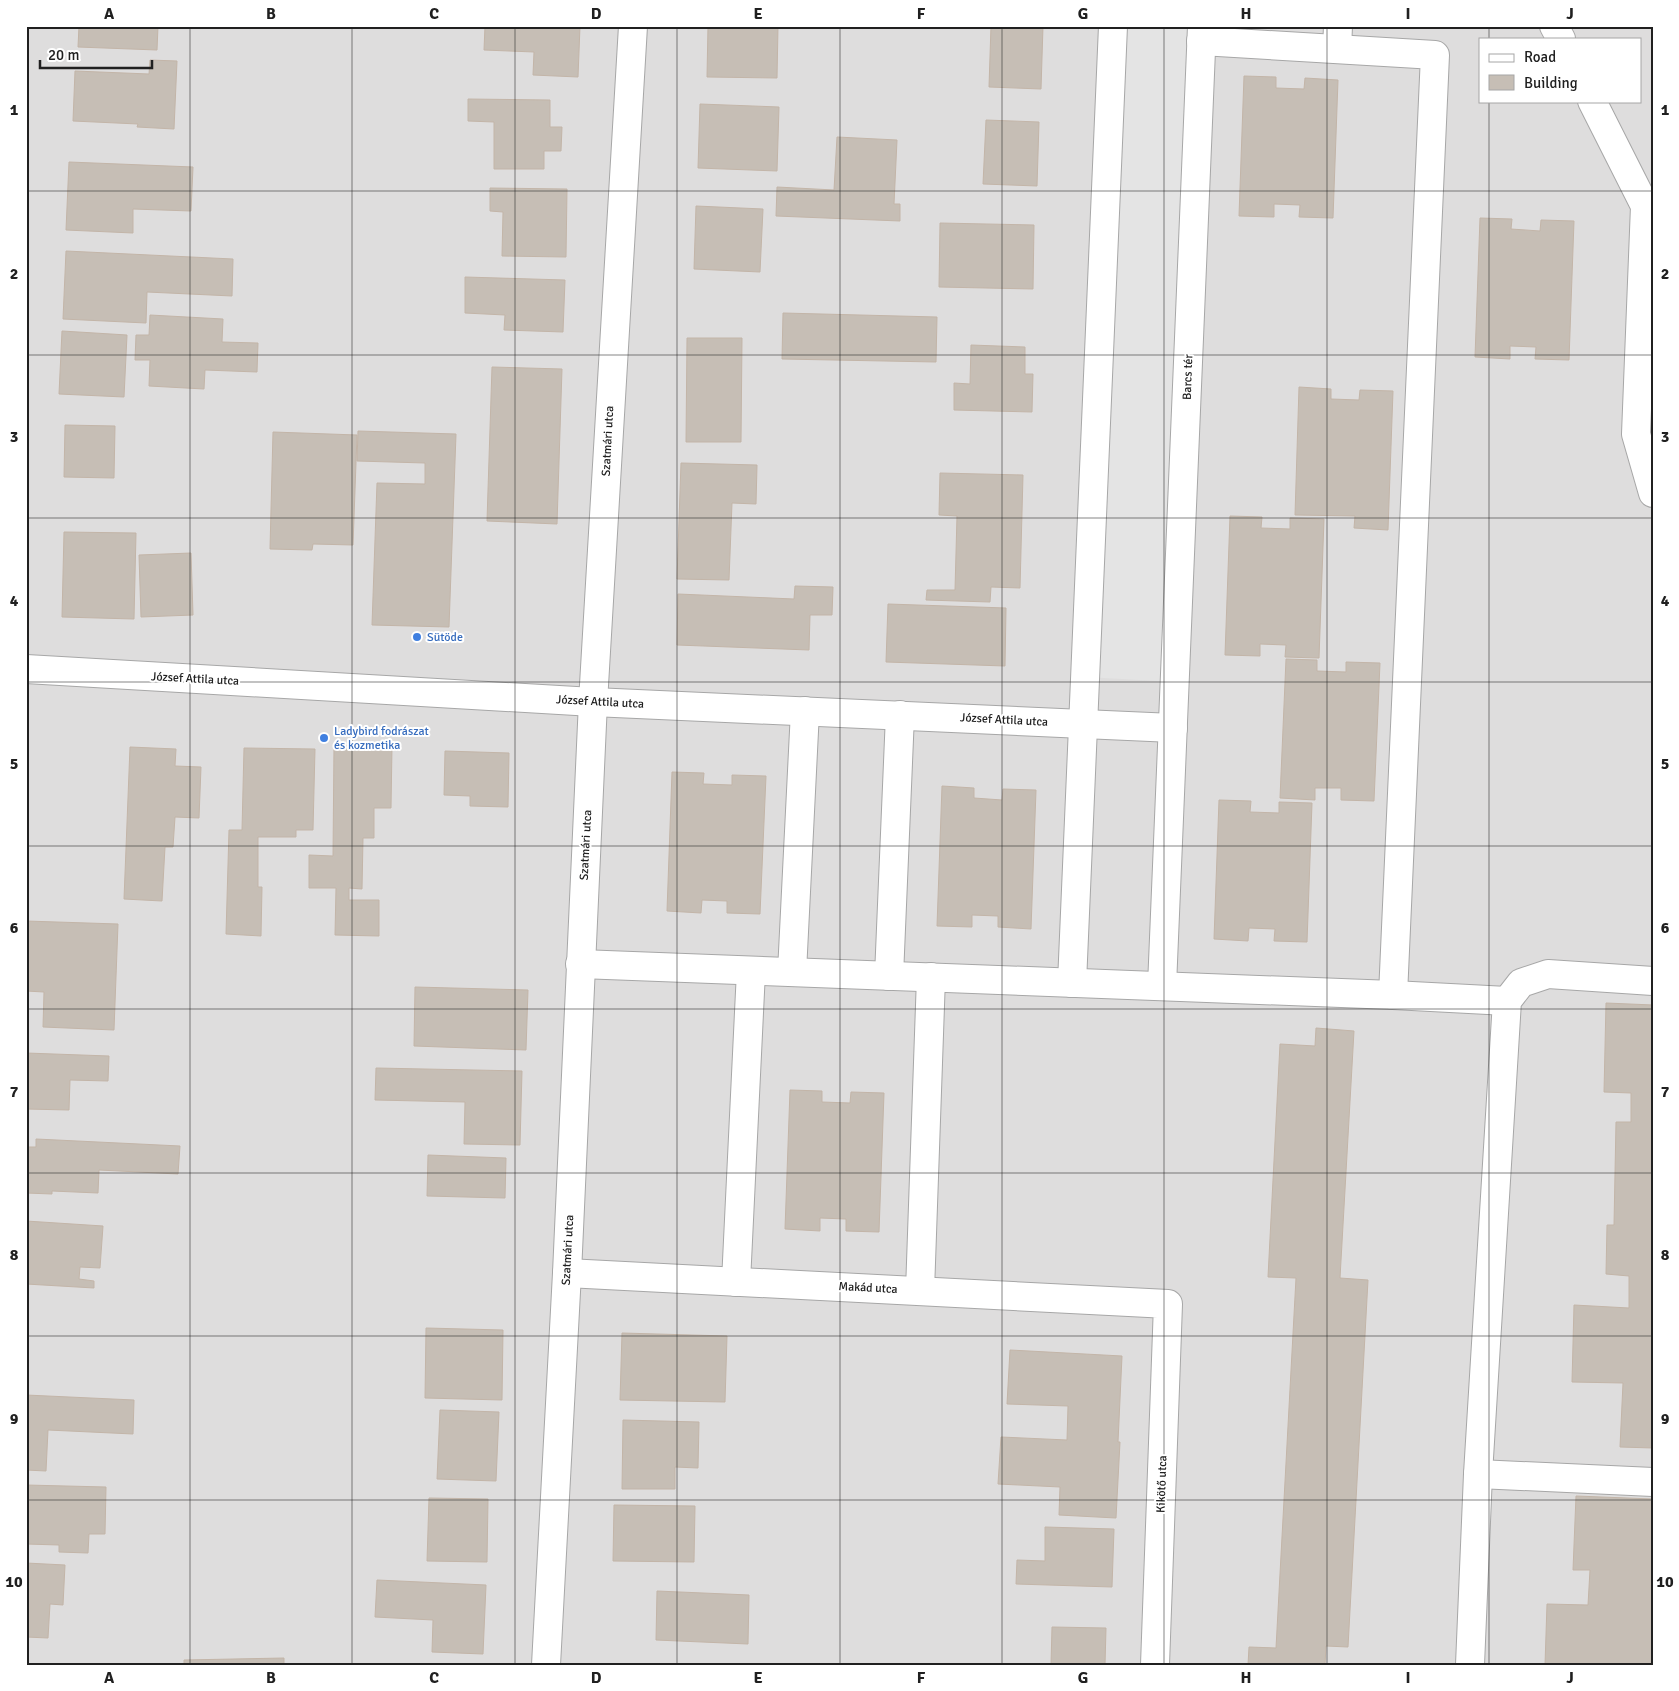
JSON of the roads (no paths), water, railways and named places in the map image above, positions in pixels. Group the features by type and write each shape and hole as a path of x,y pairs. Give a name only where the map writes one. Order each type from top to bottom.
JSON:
{"street":[{"name":"Szatmári utca","path":"546,1665 567,1273 593,702 633,26"},
{"path":"1072,983 1113,26"},
{"path":"1554,26 1560,38"},
{"path":"1201,34 1338,38 1435,55 1393,995"},
{"name":"Barcs tér","path":"1162,986 1201,34"},
{"path":"1593,102 1645,206 1636,434 1653,493"},
{"name":"József Attila utca","path":"26,669 593,702 1173,728"},
{"path":"792,972 805,711"},
{"path":"889,976 900,715"},
{"path":"580,964 1507,1001"},
{"path":"736,1282 751,971"},
{"path":"1470,1665 1478,1474 1507,1001 1521,982 1548,974 1653,981"},
{"path":"920,1291 931,978"},
{"name":"Makád utca","path":"567,1273 1168,1304"},
{"name":"Kikötő utca","path":"1155,1665 1168,1304"},
{"path":"1478,1474 1653,1482"}],"place":[{"name":"Sütöde","path":"417,637"},
{"name":"Ladybird fodrászat és kozmetika","path":"324,738"}]}
